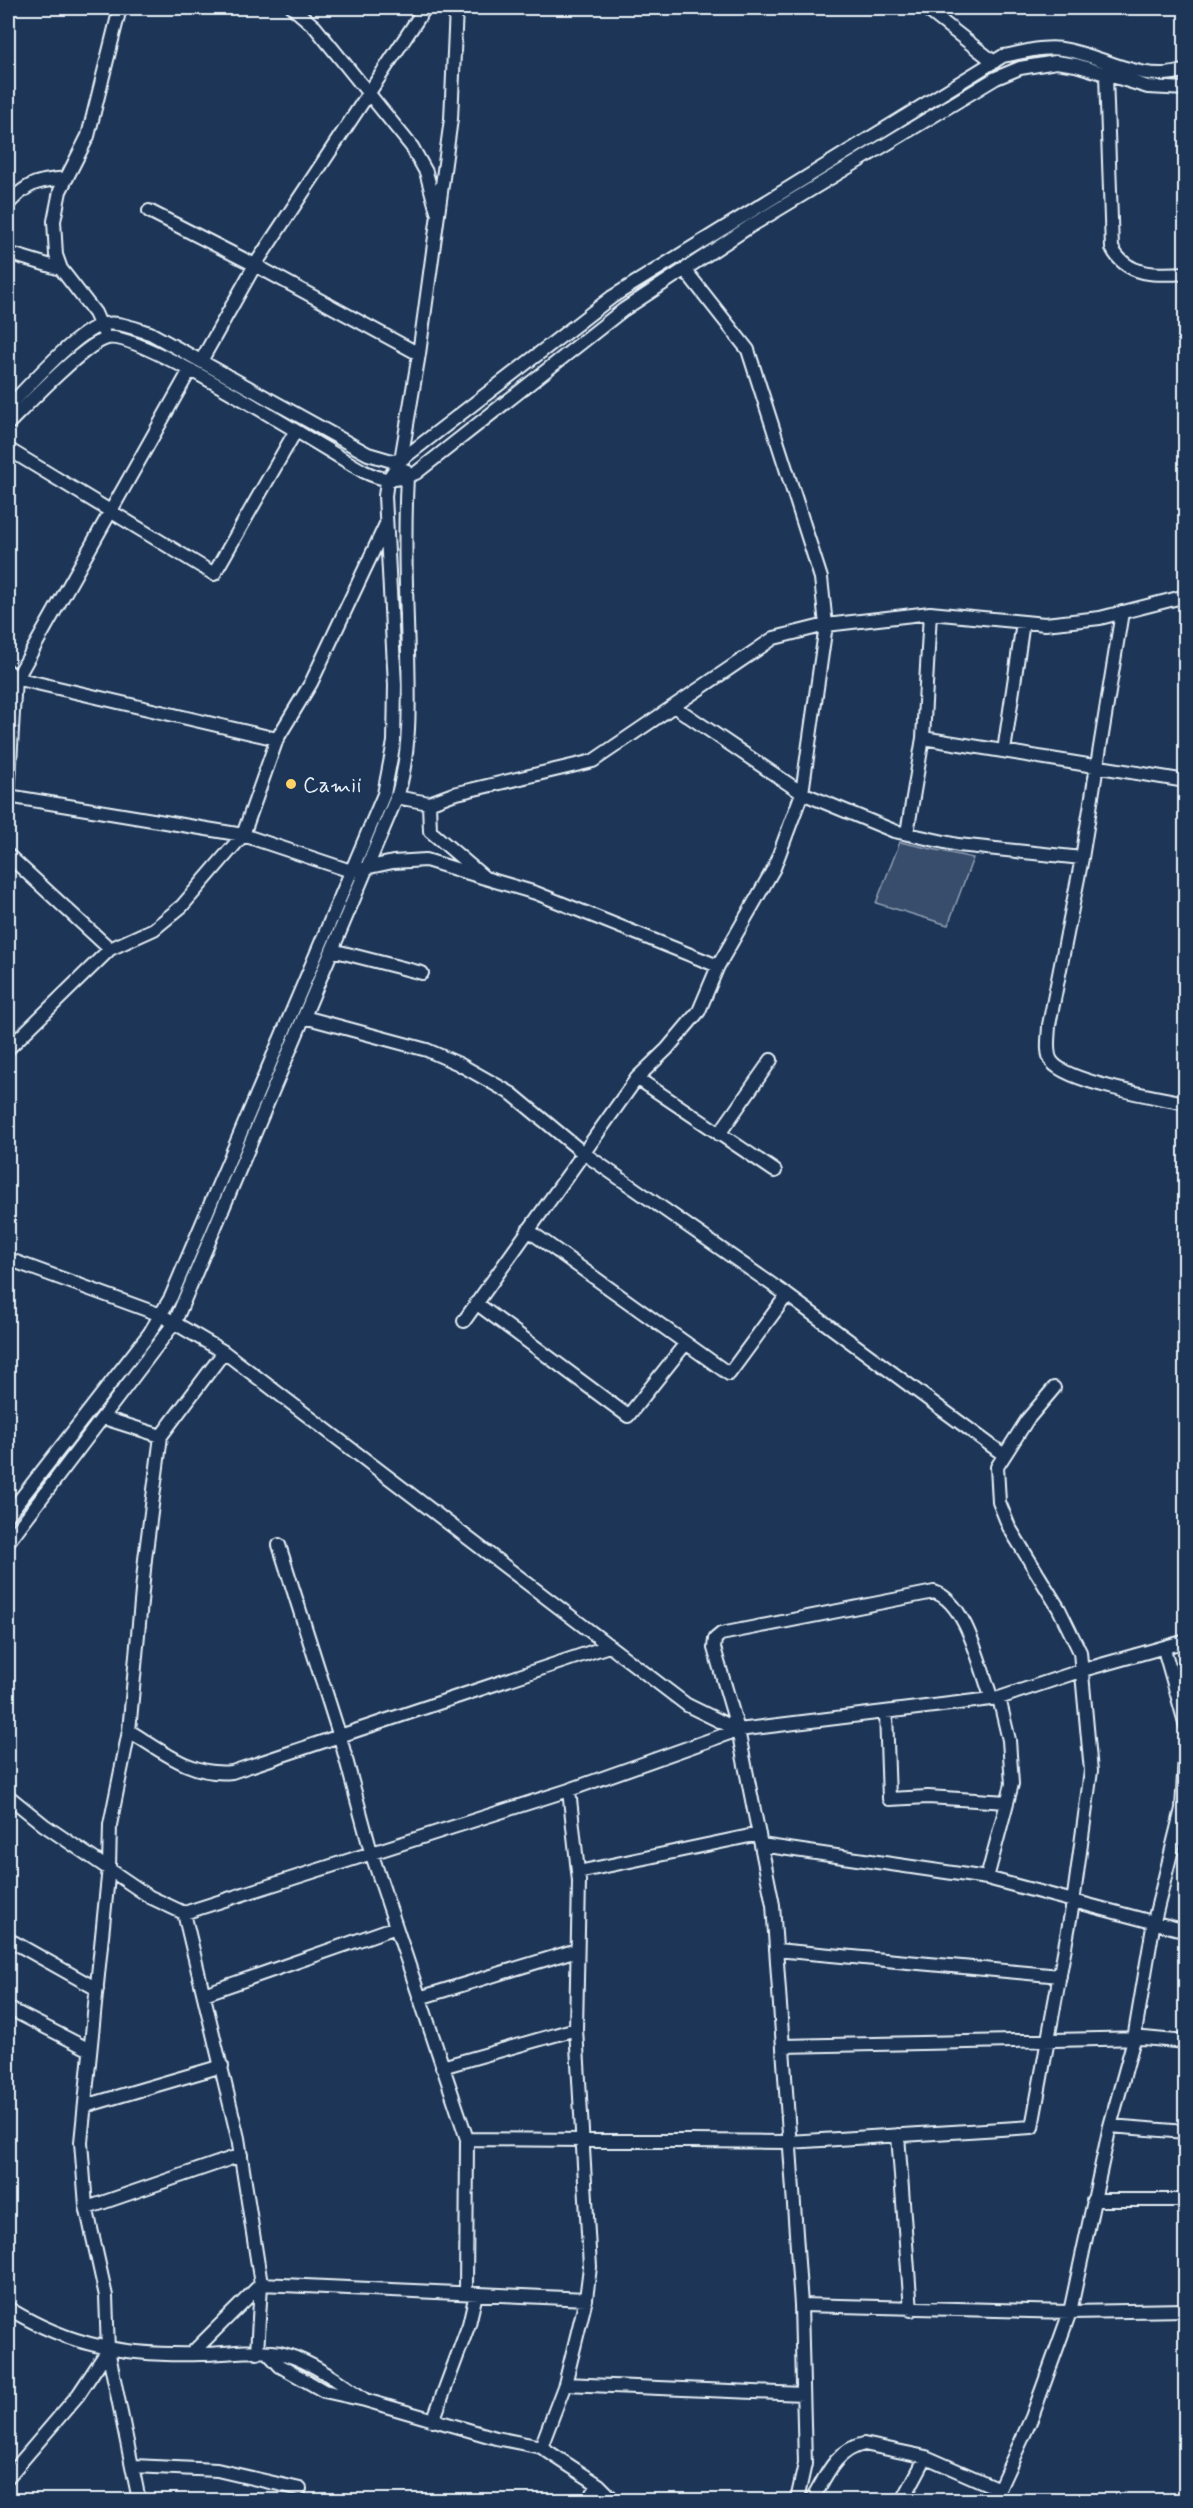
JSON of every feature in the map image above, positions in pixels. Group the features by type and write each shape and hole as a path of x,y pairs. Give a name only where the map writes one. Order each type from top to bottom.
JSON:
{"street":[{"path":"105,339 102,324 61,269 56,255 54,221 60,191 87,136 120,8"},
{"path":"293,8 315,27 412,147 426,172 439,217"},
{"path":"201,361 255,264 425,8"},
{"path":"8,1542 175,1322 396,797 405,764 409,692 405,520 407,476 401,460 419,354 451,119 456,8"},
{"path":"925,8 994,62"},
{"path":"8,1515 161,1315 384,794 393,742 394,685 385,496 387,481 401,460 612,297 1003,56 1047,48 1068,50 1132,70 1161,75 1185,70"},
{"path":"8,424 79,357 110,337 126,340 190,370 363,471 387,481 407,476 623,310 950,104 996,78 1020,68 1056,62 1076,65 1148,87 1185,88"},
{"path":"1106,75 1112,248 1120,261 1131,270 1159,275 1185,273"},
{"path":"8,204 24,187 37,180 67,178"},
{"path":"149,211 255,264 419,354"},
{"path":"8,253 61,269"},
{"path":"464,1321 582,1152 637,1078 667,1049 699,1011 718,966 774,868 802,793 826,625 820,578 748,350 685,270"},
{"path":"8,407 70,346 102,324 124,325 150,333 326,432 368,453 392,461 401,460"},
{"path":"8,694 11,674 111,512 190,370"},
{"path":"8,449 214,574 295,432"},
{"path":"319,446 326,432"},
{"path":"8,1049 110,949 154,929 182,906 243,835 277,739 311,683 387,521"},
{"path":"396,797 429,803 453,794 593,761 774,638 826,625 930,613 1045,624 1100,618 1185,596"},
{"path":"1122,612 1082,858 1049,1025 1051,1061 1065,1072 1143,1096 1185,1103"},
{"path":"907,834 923,738 930,613"},
{"path":"1004,751 1023,622"},
{"path":"11,674 277,739"},
{"path":"11,674 8,797 243,835 351,871 426,860 536,893 718,966"},
{"path":"675,707 802,793 907,834 958,845 1082,858"},
{"path":"923,738 1185,781"},
{"path":"429,803 429,831 485,878"},
{"path":"8,855 110,949"},
{"path":"332,950 422,973"},
{"path":"304,1017 414,1046 459,1064 512,1094 582,1152 787,1295 1004,1455"},
{"path":"719,1134 771,1060"},
{"path":"637,1078 775,1172"},
{"path":"528,1230 729,1374 787,1295"},
{"path":"8,1259 161,1315 224,1352 687,1706 738,1730"},
{"path":"477,1303 628,1416 686,1343"},
{"path":"139,2500 134,2466 108,2350 106,2296 87,2208 81,2142 109,1867 110,1826 129,1731 145,1559 161,1436 224,1352"},
{"path":"467,2139 789,2142 1032,2127 1073,1903 1091,1771 1080,1652 1059,1609 1009,1527 999,1502 997,1467 1027,1420 1054,1388"},
{"path":"104,1418 161,1436"},
{"path":"279,1545 340,1737 371,1852 467,2139 471,2293 469,2324 432,2421"},
{"path":"797,2500 805,2464 801,2305 773,1905 738,1730 714,1648 715,1638 721,1634 934,1592 945,1596 961,1614 1010,1740 1012,1784 987,1878"},
{"path":"8,1796 44,1825 150,1897 184,1913 568,1790 738,1730 995,1698 1185,1641"},
{"path":"129,1731 186,1766 215,1773 241,1770 609,1646"},
{"path":"1164,1649 1185,1726"},
{"path":"886,1712 889,1799 928,1797 1007,1802"},
{"path":"812,2500 838,2457 854,2446 864,2444 926,2457 996,2495 1032,2417 1070,2312 1110,2126 1134,2039 1154,1922 1181,1832 1185,1739"},
{"path":"541,2447 565,2384 586,2299 590,2267 576,2029 578,1872 568,1790"},
{"path":"578,1872 760,1839 987,1878 1073,1903 1185,1931"},
{"path":"184,1913 222,2066 241,2155 261,2284 263,2353"},
{"path":"204,1994 396,1927"},
{"path":"8,1939 97,1989"},
{"path":"419,1998 577,1950"},
{"path":"776,1950 1060,1976"},
{"path":"8,2008 90,2050"},
{"path":"442,2067 576,2029"},
{"path":"783,2046 1134,2039 1185,2042"},
{"path":"85,2106 222,2066"},
{"path":"1110,2126 1185,2132"},
{"path":"898,2135 911,2310"},
{"path":"87,2208 241,2155"},
{"path":"1093,2200 1185,2200"},
{"path":"191,2354 261,2284 586,2299"},
{"path":"801,2305 911,2310 1070,2312 1185,2310"},
{"path":"8,2308 40,2328 108,2350 191,2354 263,2353 280,2366 324,2391 365,2400 496,2438 541,2447 598,2485 614,2500"},
{"path":"8,2477 78,2395 108,2350"},
{"path":"565,2384 803,2394"},
{"path":"903,2500 926,2457"},
{"path":"134,2466 217,2470 300,2489"},
{"path":"588,2500 598,2485"}],"shaded area":[{"path":"900,842 973,858 948,925 876,903"}],"place":[{"name":"Camii","path":"291,784"}]}
